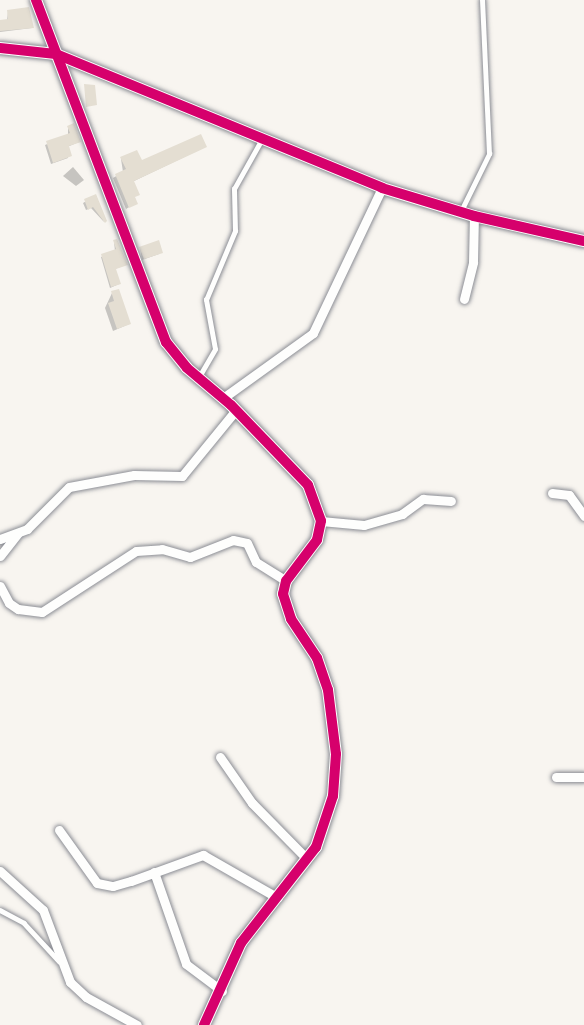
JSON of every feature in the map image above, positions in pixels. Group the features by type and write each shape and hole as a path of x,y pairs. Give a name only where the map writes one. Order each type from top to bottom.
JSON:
{"street":[{"path":"36,0 159,325 177,356 236,410 308,485 321,520 317,540 286,580 287,606 317,658 334,728 333,796 316,847 241,943 222,991 204,1025"},
{"path":"0,48 56,54 382,188 474,216 584,241"},
{"path":"223,398 313,333 382,188"},
{"path":"464,299 473,262 474,216"},
{"path":"0,556 18,533 69,487 134,475 182,476 236,410"},
{"path":"552,493 569,495 584,516"},
{"path":"321,520 373,523 402,514 423,499 451,501"},
{"path":"0,539 18,533"},
{"path":"0,586 9,603 18,609 42,612 136,551 162,549 190,557 233,540 247,543 256,562 286,580"},
{"path":"220,757 252,803 307,859"},
{"path":"556,777 584,777"},
{"path":"59,830 97,883 113,886 203,855 278,898"},
{"path":"0,871 43,910 60,962 70,982 86,997 137,1025"},
{"path":"154,872 186,964 222,991"}],"lane":[{"path":"461,212 489,155 482,0"},
{"path":"199,377 215,349 206,300 235,231 234,189 263,137"},
{"path":"0,909 24,923 60,962"}],"building":[{"path":"29,7 34,28 0,31 0,20 8,19 7,10"},
{"path":"84,84 95,85 97,105 86,107"},
{"path":"74,123 81,142 69,146 72,156 53,163 46,141 70,133 67,126"},
{"path":"201,134 207,147 134,181 140,195 135,197 138,204 129,208 115,174 126,169 120,157 137,150 142,160"},
{"path":"96,194 107,221 105,223 93,207 88,210 84,199"},
{"path":"117,239 128,265 116,269 121,284 111,287 101,254 116,249 113,240"},
{"path":"159,240 163,253 144,259 139,247"},
{"path":"119,289 131,324 117,329 108,303 114,301 111,291"}],"cycle path":[{"path":"36,0 166,342 187,368 231,405 308,485 321,521 317,540 286,581 283,594 291,619 317,658 328,690 336,754 333,796 316,847 241,943 204,1025"},
{"path":"0,48 56,54 382,188 474,216 584,241"}]}
